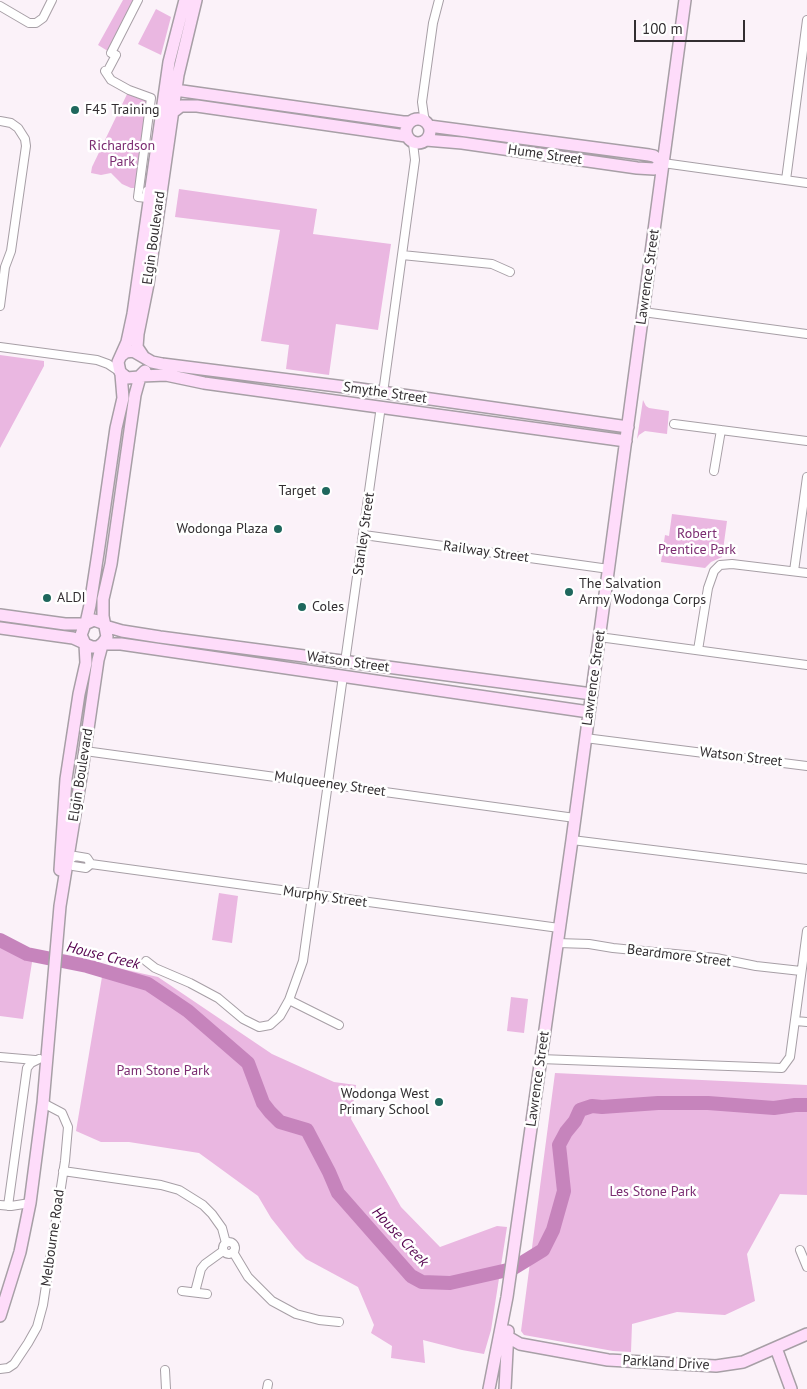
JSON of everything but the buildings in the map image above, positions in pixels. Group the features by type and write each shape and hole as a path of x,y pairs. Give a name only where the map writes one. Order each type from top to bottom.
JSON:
{"street":[{"path":"0,6 29,23 36,23 43,18 52,0"},
{"path":"138,0 111,53 116,55 107,72 104,71 111,80 129,90 151,98 138,197 147,198 163,77 184,0"},
{"name":"Elgin Boulevard","path":"122,355 128,339 134,310 163,100 171,54 184,0"},
{"name":"Elgin Boulevard","path":"143,357 138,347 138,334 147,291 180,62 196,0"},
{"path":"417,140 430,133 424,116 422,102 433,23 439,0"},
{"name":"Lawrence Street","path":"505,1389 507,1297 514,1243 572,840 686,0"},
{"path":"786,180 807,20"},
{"path":"163,100 167,94 176,90 403,122 410,122 416,119 427,124"},
{"path":"245,113 247,100"},
{"name":"Hume Street","path":"172,113 178,107 184,105 351,128 417,140 435,140 485,146 637,168 654,169 663,164"},
{"path":"308,122 310,110"},
{"path":"351,128 352,115"},
{"path":"0,121 12,123 18,128 25,139 26,149 11,251 5,267 0,306"},
{"path":"381,406 415,160 417,140 406,128 410,122"},
{"name":"Hume Street","path":"427,124 639,153 654,156 663,164 807,183"},
{"path":"485,146 487,133"},
{"path":"573,158 575,144"},
{"path":"637,168 639,153"},
{"path":"402,255 492,264 510,272"},
{"path":"644,312 807,334"},
{"path":"0,347 96,360 108,360 133,352 143,357 146,367 140,376 135,390 111,564 104,595 107,637 102,644 92,647 71,637 0,628"},
{"path":"85,643 81,632 90,606 116,428 123,398 118,362 122,355"},
{"name":"Smythe Street","path":"143,357 159,363 628,427"},
{"path":"96,360 108,364 129,378 140,376"},
{"path":"204,383 206,369"},
{"name":"Smythe Street","path":"140,376 161,375 204,383 626,441"},
{"path":"248,388 250,375"},
{"path":"351,403 353,388"},
{"path":"427,413 428,399"},
{"name":"Stanley Street","path":"345,662 381,406"},
{"path":"575,434 577,420"},
{"path":"674,424 807,441"},
{"path":"714,471 721,430"},
{"path":"794,571 807,477"},
{"name":"Railway Street","path":"364,535 609,569"},
{"path":"698,650 708,588 714,571 720,566 726,564 807,573"},
{"path":"0,615 65,624 85,623 96,620 105,625"},
{"name":"Watson Street","path":"105,625 122,631 160,637 592,694"},
{"path":"158,650 160,637"},
{"path":"599,638 807,665"},
{"name":"Elgin Boulevard","path":"56,946 66,834 66,779 79,694 86,663 85,643"},
{"path":"205,657 207,643"},
{"name":"Elgin Boulevard","path":"66,834 81,777 102,644"},
{"name":"Watson Street","path":"102,644 121,644 589,712"},
{"path":"318,673 320,659"},
{"path":"146,961 155,968 190,983 218,998 259,1027 270,1025 280,1016 289,1000 303,962 345,662"},
{"path":"370,680 372,666"},
{"path":"554,706 557,690"},
{"name":"Watson Street","path":"585,738 807,766"},
{"name":"Mulqueeney Street","path":"85,751 575,818"},
{"path":"66,779 76,780 81,777"},
{"path":"572,840 807,869"},
{"name":"Murphy Street","path":"64,860 73,866 86,868 91,864 559,928"},
{"path":"540,1059 776,1069 784,1067 790,1057 807,931"},
{"name":"Beardmore Street","path":"557,942 716,958 756,966 802,971"},
{"name":"Melbourne Road","path":"0,1316 10,1290 30,1203 43,1103 43,1058 56,946"},
{"path":"289,1000 339,1025"},
{"path":"796,1020 807,1022"},
{"path":"0,1057 18,1060 43,1058"},
{"path":"4,1206 29,1065 43,1058"},
{"path":"18,1060 25,1066 27,1074"},
{"name":"Melbourne Road","path":"0,1369 8,1368 14,1364 28,1343 39,1322 44,1298 65,1161 68,1124 60,1112 43,1103"},
{"path":"62,1171 161,1185 178,1190 203,1205 222,1228 226,1243 223,1246 223,1250 201,1269 195,1292"},
{"path":"4,1206 30,1203"},
{"path":"4,1206 28,1216"},
{"path":"226,1243 234,1245 233,1252 248,1277 272,1301 296,1314 319,1320 339,1322"},
{"path":"223,1250 226,1254 233,1252"},
{"path":"800,1250 807,1267"},
{"path":"182,1291 207,1294"},
{"name":"Parkland Drive","path":"505,1342 608,1360 700,1366 743,1362 807,1334"},
{"name":"Lawrence Street","path":"489,1389 505,1342"},
{"path":"776,1348 791,1389"},
{"path":"165,1370 166,1389"}],"green space":[{"path":"123,0 138,0 111,53 98,45"},
{"path":"156,9 171,17 161,55 138,44"},
{"name":"Richardson Park","path":"129,90 151,98 140,188 131,188 122,184 111,173 101,175 91,173 92,167"},
{"path":"179,189 317,209 313,234 391,244 378,330 336,324 329,375 286,369 289,345 261,341 280,230 175,217"},
{"path":"0,355 44,361 44,366 0,448"},
{"path":"643,400 649,408 669,411 667,434 645,431 637,439"},
{"name":"Robert Prentice Park","path":"672,514 727,521 722,557 711,562 705,568 661,562 665,535 669,536"},
{"path":"219,893 238,896 232,943 212,940"},
{"path":"0,940 33,956 23,1019 0,1016"},
{"name":"Pam Stone Park","path":"104,965 158,977 272,1054 334,1082 356,1085 351,1119 401,1207 440,1247 497,1226 507,1227 491,1330 484,1354 423,1340 425,1363 391,1358 392,1346 371,1333 374,1325 358,1287 306,1259 271,1218 258,1196 199,1153 129,1142 101,1142 76,1131"},
{"path":"511,997 528,999 524,1033 507,1031"},
{"name":"Les Stone Park","path":"555,1073 807,1085 807,1195 780,1194 747,1254 755,1301 725,1315 677,1312 632,1324 631,1352 613,1351 524,1335 521,1331"}],"waterway":[{"name":"House Creek","path":"0,940 27,954 87,966 148,984 188,1011 248,1063 263,1103 270,1112 280,1122 307,1130 338,1193 411,1276 422,1282 450,1283 512,1269 543,1250 553,1230 564,1191 559,1145 580,1110 592,1106 658,1103 708,1103 774,1108 807,1105"}],"place":[{"name":"F45 Training","path":"75,110"},
{"name":"Target","path":"326,491"},
{"name":"Wodonga Plaza","path":"278,529"},
{"name":"The Salvation Army Wodonga Corps","path":"569,592"},
{"name":"ALDI","path":"47,598"},
{"name":"Coles","path":"302,607"},
{"name":"Wodonga West Primary School","path":"439,1102"}]}
